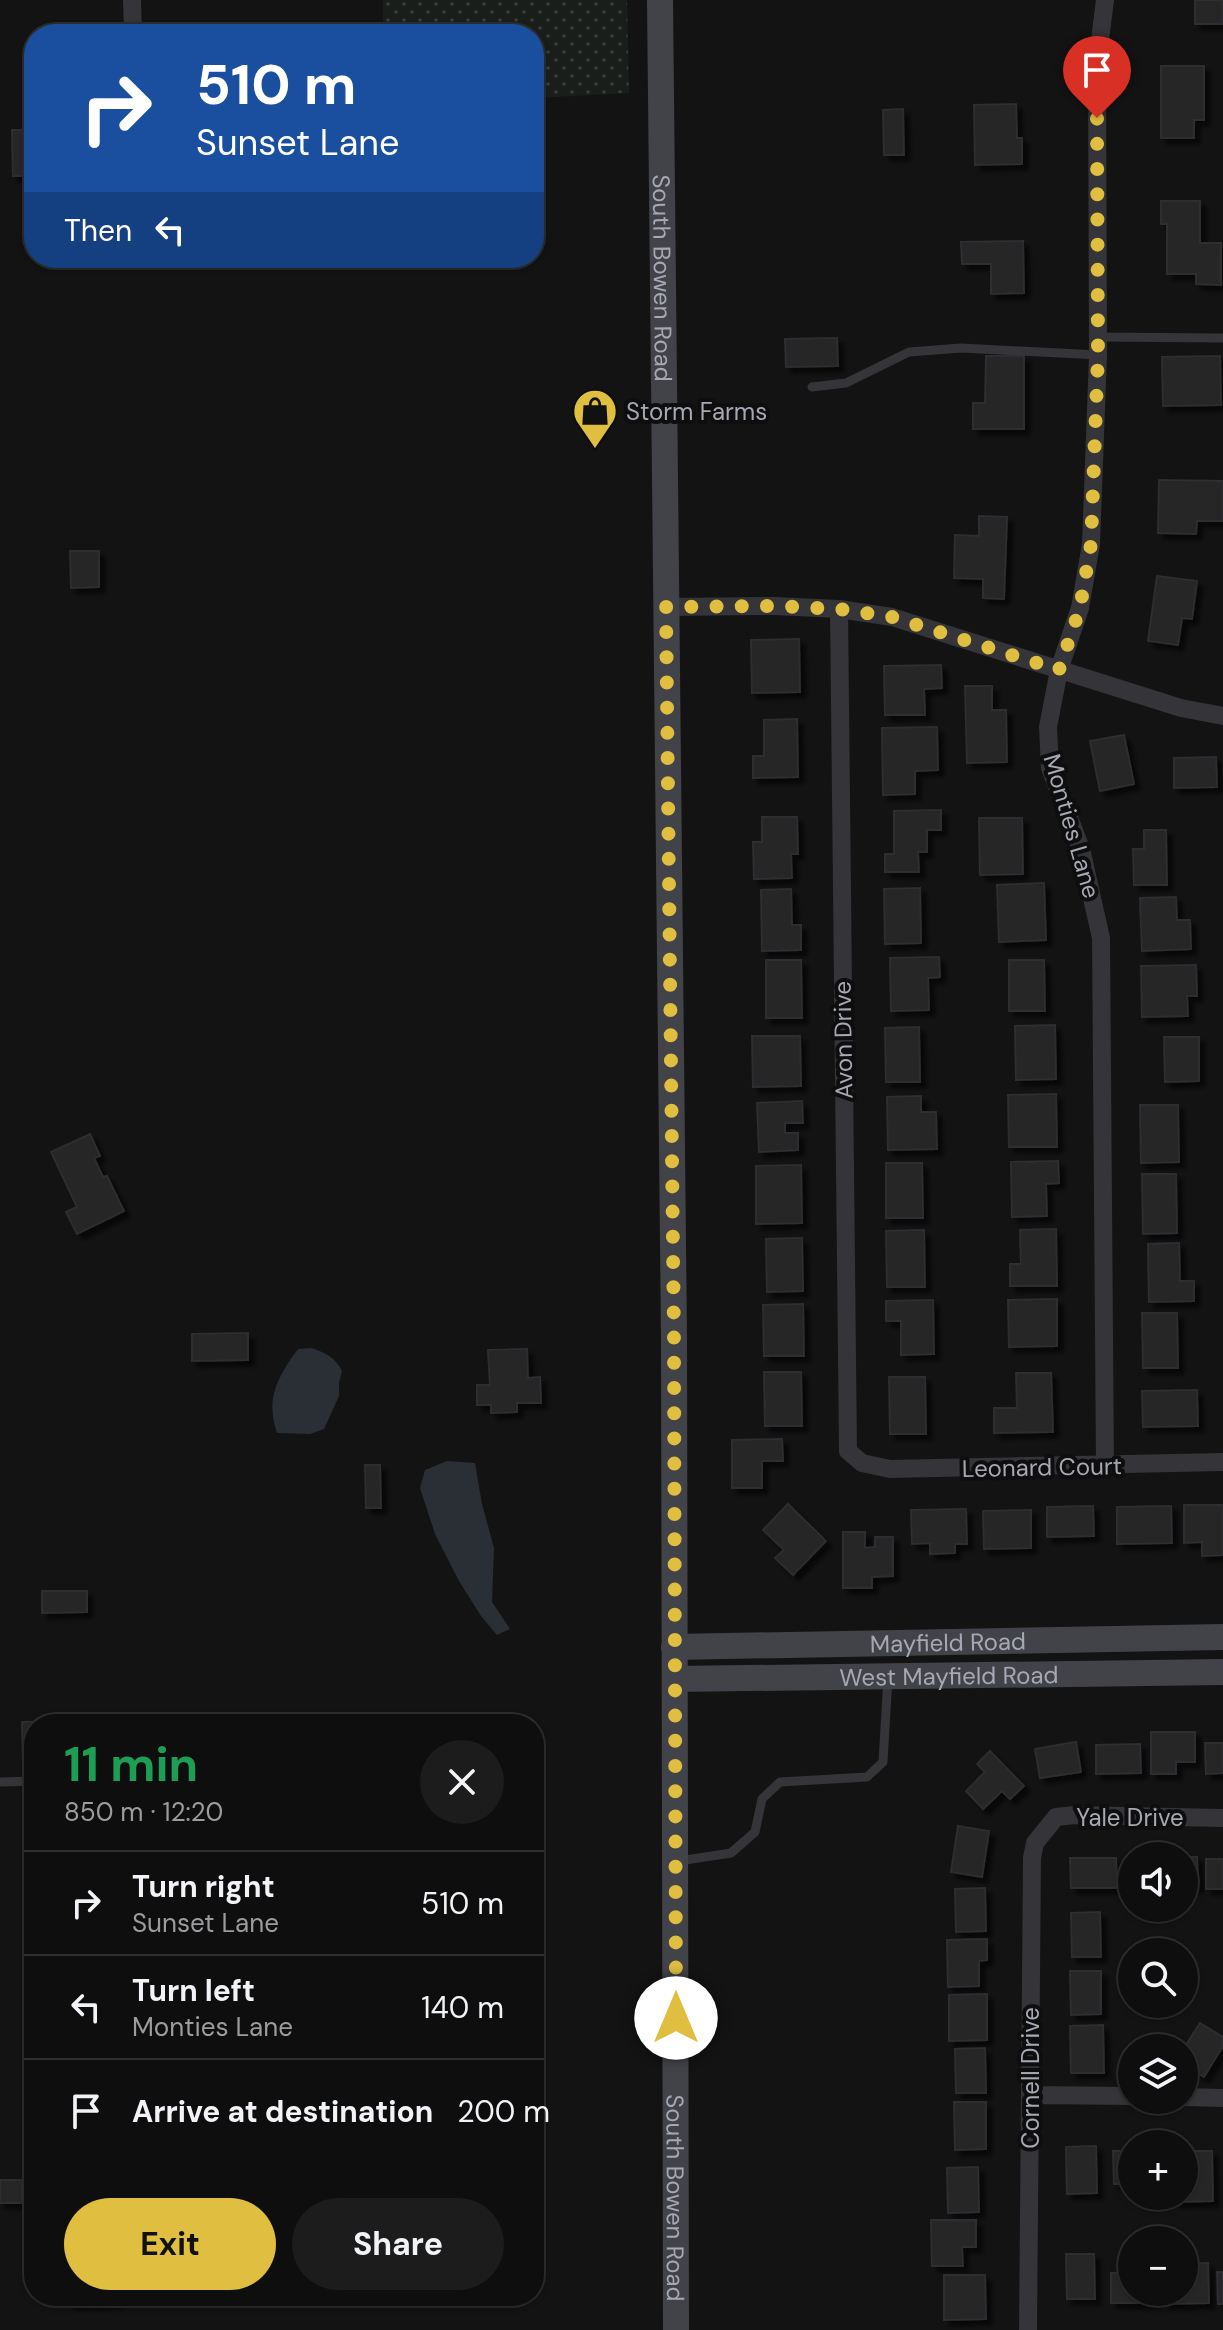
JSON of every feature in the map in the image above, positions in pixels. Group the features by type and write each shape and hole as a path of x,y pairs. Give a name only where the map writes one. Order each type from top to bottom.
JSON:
{"main road":[{"name":"South Bowen Road","path":"660,0 674,1339 676,2330"},
{"name":"Mayfield Road","path":"674,1647 1223,1637"},
{"name":"West Mayfield Road","path":"675,1679 1223,1672"}],"street":[{"path":"132,0 133,24"},
{"name":"Monties Lane","path":"1105,0 1097,64 1098,346 1091,544 1080,608 1059,670 1048,727 1050,768 1081,849 1101,938 1105,1466"},
{"path":"666,607 775,606 839,609 892,617 1181,708 1223,716"},
{"name":"Avon Drive","path":"839,609 846,1440 848,1451 862,1463"},
{"name":"Leonard Court","path":"862,1463 890,1469 1223,1462"},
{"name":"Yale Drive","path":"1043,1830 1056,1817 1075,1815 1223,1818"},
{"name":"Cornell Drive","path":"1028,2330 1032,1858 1035,1843 1043,1830"},
{"path":"1030,2095 1118,2096"},
{"path":"1198,2097 1223,2098"}],"lane":[{"path":"812,387 846,383 909,352 1098,346 1223,338"},
{"path":"675,1862 731,1853 755,1832 762,1799 780,1782 867,1777 883,1762 888,1676"},
{"path":"0,1782 24,1781"}],"shaded area":[{"path":"383,0 627,0 629,93 544,97 544,24 383,24"},
{"path":"311,1348 330,1356 342,1371 339,1396 324,1429 310,1434 277,1433 272,1409 279,1379 298,1349"},
{"path":"447,1461 475,1463 494,1548 492,1602 510,1629 497,1635 459,1581 435,1534 420,1488 425,1470"}],"building":[{"path":"1195,0 1223,0 1223,24 1195,24"},
{"path":"1161,66 1204,66 1204,120 1194,120 1194,138 1161,138"},
{"path":"1016,104 1017,138 1022,138 1022,164 975,165 974,105"},
{"path":"903,109 904,155 884,155 883,110"},
{"path":"12,130 24,130 24,176 13,176"},
{"path":"1161,201 1200,201 1200,243 1221,243 1221,285 1196,284 1196,274 1167,274 1167,224 1161,224"},
{"path":"1023,241 1024,293 991,294 991,264 962,264 961,242"},
{"path":"837,338 838,366 786,367 785,339"},
{"path":"986,356 1024,356 1024,429 973,429 973,403 985,403"},
{"path":"1220,356 1221,405 1163,406 1162,357"},
{"path":"1159,480 1223,481 1223,521 1197,521 1196,534 1158,533"},
{"path":"979,516 1007,517 1004,599 983,598 983,579 954,578 955,535 979,536"},
{"path":"70,551 99,551 99,587 71,588"},
{"path":"1157,576 1197,581 1192,619 1182,618 1178,645 1148,641"},
{"path":"799,639 800,692 752,693 751,640"},
{"path":"941,665 942,688 924,689 925,715 885,715 884,666"},
{"path":"965,686 992,686 992,710 1006,710 1007,762 967,763"},
{"path":"797,719 798,777 753,778 753,756 764,756 764,720"},
{"path":"937,727 938,770 915,771 915,794 883,795 882,728"},
{"path":"1124,735 1134,784 1100,791 1090,741"},
{"path":"1216,757 1217,787 1174,788 1174,758"},
{"path":"941,810 941,830 927,830 927,852 918,852 919,872 885,872 885,854 894,854 894,811"},
{"path":"762,817 797,817 798,854 791,854 792,878 754,879 753,842 762,842"},
{"path":"979,818 1022,818 1023,874 980,875"},
{"path":"1144,830 1166,830 1167,885 1134,885 1133,849 1144,849"},
{"path":"1044,883 1046,940 999,942 997,885"},
{"path":"920,888 921,943 885,944 884,889"},
{"path":"791,889 792,925 801,925 801,950 762,951 761,890"},
{"path":"1176,897 1177,920 1190,920 1191,949 1142,951 1140,898"},
{"path":"939,957 940,977 928,978 929,1010 891,1011 890,958"},
{"path":"766,960 801,960 802,1018 766,1018"},
{"path":"1009,960 1044,960 1045,1011 1009,1011"},
{"path":"1196,965 1197,996 1187,996 1188,1016 1142,1017 1141,966"},
{"path":"1055,1025 1056,1079 1016,1080 1015,1026"},
{"path":"919,1027 920,1082 886,1082 885,1028"},
{"path":"752,1036 800,1036 801,1086 753,1087"},
{"path":"1164,1037 1199,1037 1199,1081 1165,1082"},
{"path":"1056,1094 1057,1147 1009,1147 1008,1095"},
{"path":"921,1096 921,1112 936,1112 937,1149 888,1150 887,1097"},
{"path":"802,1101 803,1123 785,1123 785,1133 798,1133 798,1150 759,1152 757,1103"},
{"path":"1140,1105 1178,1105 1179,1162 1141,1163"},
{"path":"90,1134 100,1156 94,1158 103,1177 107,1176 124,1211 77,1234 66,1212 77,1207 51,1152"},
{"path":"1058,1161 1059,1183 1046,1184 1047,1216 1012,1217 1011,1162"},
{"path":"886,1163 922,1163 923,1218 886,1218"},
{"path":"801,1165 802,1223 756,1224 756,1166"},
{"path":"1142,1174 1176,1174 1177,1233 1143,1234"},
{"path":"1056,1229 1057,1286 1010,1286 1010,1264 1021,1264 1020,1230"},
{"path":"924,1230 925,1287 887,1287 886,1231"},
{"path":"802,1238 803,1291 767,1292 766,1239"},
{"path":"1179,1243 1180,1281 1194,1281 1194,1301 1149,1302 1148,1244"},
{"path":"1057,1299 1057,1346 1009,1347 1008,1300"},
{"path":"933,1300 934,1354 901,1355 901,1321 886,1321 886,1301"},
{"path":"803,1304 804,1356 764,1356 763,1305"},
{"path":"1142,1313 1177,1313 1178,1368 1143,1368"},
{"path":"248,1333 248,1360 192,1361 192,1334"},
{"path":"527,1349 528,1378 540,1377 541,1403 517,1403 517,1412 491,1413 491,1405 477,1405 477,1385 490,1385 488,1350"},
{"path":"764,1372 801,1372 802,1426 765,1426"},
{"path":"1016,1373 1051,1373 1053,1432 994,1433 994,1408 1017,1408"},
{"path":"889,1377 925,1377 926,1434 890,1434"},
{"path":"1197,1390 1198,1426 1143,1427 1142,1391"},
{"path":"782,1439 783,1461 762,1461 762,1488 732,1488 732,1440"},
{"path":"365,1465 380,1465 381,1508 366,1508"},
{"path":"788,1504 826,1541 793,1575 775,1558 784,1550 763,1530"},
{"path":"1184,1505 1223,1505 1223,1555 1202,1556 1202,1542 1184,1543"},
{"path":"1093,1506 1094,1536 1047,1537 1047,1507"},
{"path":"1171,1506 1172,1543 1117,1544 1117,1507"},
{"path":"966,1509 967,1544 955,1544 955,1553 930,1554 930,1543 912,1544 911,1510"},
{"path":"1031,1510 1031,1548 984,1549 983,1511"},
{"path":"843,1532 865,1532 865,1548 875,1547 875,1537 893,1537 893,1576 872,1577 872,1588 843,1588"},
{"path":"42,1591 87,1591 87,1612 42,1613"},
{"path":"24,1722 24,1763 23,1763"},
{"path":"1151,1732 1195,1732 1195,1762 1176,1762 1176,1774 1151,1774"},
{"path":"1076,1742 1081,1772 1040,1778 1035,1749"},
{"path":"1205,1743 1223,1743 1223,1773 1206,1774"},
{"path":"1140,1744 1141,1773 1096,1774 1096,1745"},
{"path":"990,1751 1024,1786 1010,1799 1002,1791 983,1809 966,1791 985,1772 977,1764"},
{"path":"958,1826 989,1831 982,1877 951,1872"},
{"path":"1070,1858 1116,1858 1117,1888 1071,1888"},
{"path":"1206,1859 1223,1859 1223,1889 1206,1889"},
{"path":"985,1888 986,1931 956,1932 955,1889"},
{"path":"1100,1912 1101,1957 1072,1957 1071,1913"},
{"path":"987,1939 987,1960 979,1961 979,1986 948,1987 947,1940"},
{"path":"1070,1971 1101,1971 1101,2014 1071,2015"},
{"path":"987,1994 987,2040 949,2041 949,1995"},
{"path":"1200,2023 1223,2037 1223,2046 1204,2077 1198,2073 1198,2034 1193,2034"},
{"path":"1103,2025 1104,2073 1071,2073 1070,2026"},
{"path":"985,2048 986,2093 956,2093 955,2049"},
{"path":"954,2102 986,2102 986,2149 955,2150"},
{"path":"1096,2146 1097,2193 1067,2194 1066,2147"},
{"path":"1113,2151 1118,2151 1118,2184 1114,2184"},
{"path":"1198,2151 1212,2151 1213,2201 1198,2201"},
{"path":"978,2167 979,2212 948,2213 947,2168"},
{"path":"0,2180 22,2180 22,2203 0,2203"},
{"path":"931,2220 976,2220 976,2247 962,2247 963,2266 932,2266"},
{"path":"1066,2254 1094,2254 1095,2299 1067,2299"},
{"path":"1198,2263 1208,2263 1209,2303 1198,2303"},
{"path":"1217,2272 1223,2272 1223,2304 1218,2304"},
{"path":"1111,2273 1118,2273 1118,2303 1111,2303"},
{"path":"944,2275 985,2275 986,2319 944,2320"}],"place":[{"name":"Storm Farms","path":"595,450"}],"route":[{"path":"676,2018 674,1339 666,607 775,606 839,609 892,617 1059,670 1080,608 1091,544 1098,355 1097,118"}]}
